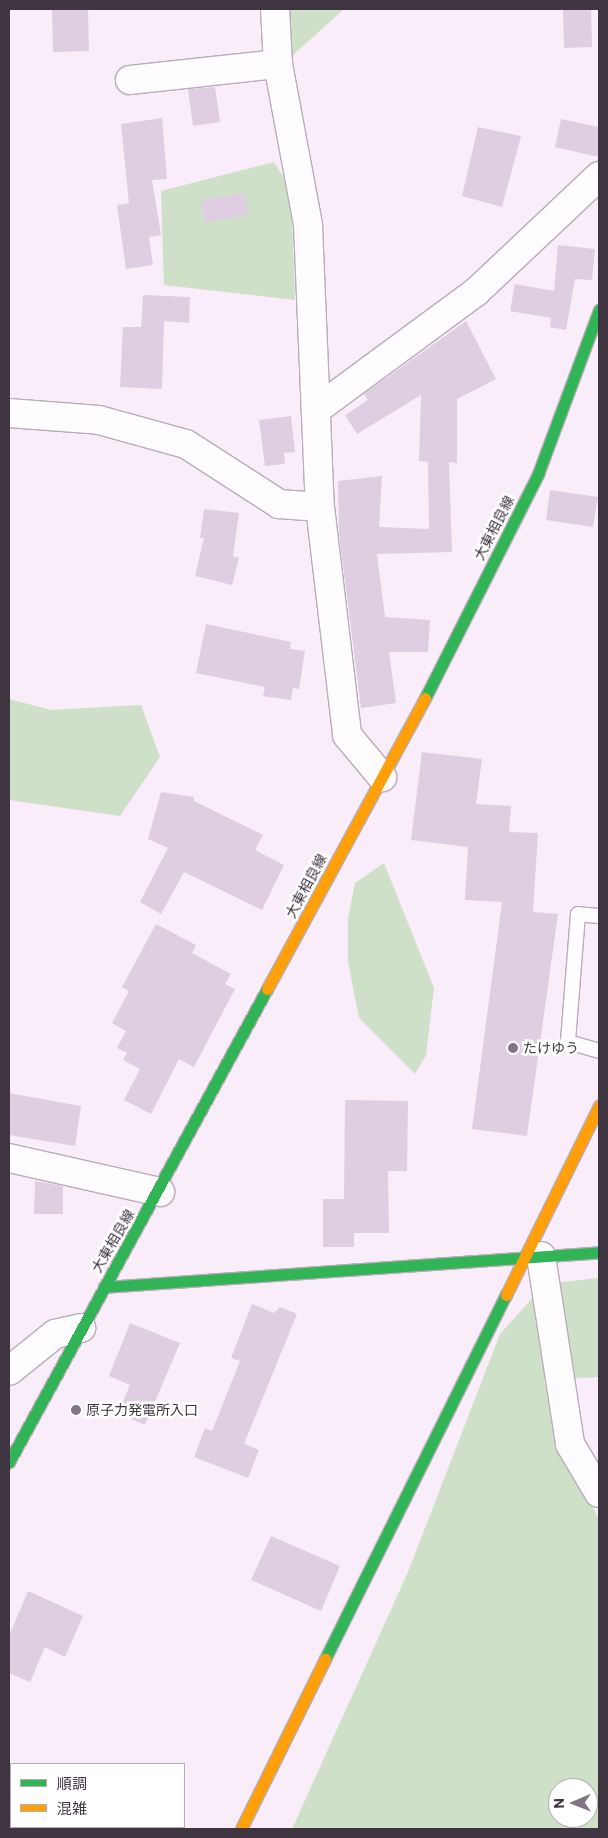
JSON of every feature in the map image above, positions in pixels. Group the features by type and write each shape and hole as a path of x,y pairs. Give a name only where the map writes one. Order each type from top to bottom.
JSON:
{"main road":[{"name":"大東相良線","path":"9,1462 81,1328 160,1192 382,777 538,474 599,310"},
{"path":"241,1829 534,1257 599,1106"},
{"path":"104,1287 599,1252"}],"street":[{"path":"275,9 278,64 308,225 320,507 347,735 382,777"},
{"path":"130,80 278,64"},
{"path":"316,410 476,292 599,176"},
{"path":"9,413 100,420 186,444 279,504 320,507"},
{"path":"9,1158 160,1192"},
{"path":"534,1257 570,1444 599,1493"},
{"path":"9,1371 55,1334 81,1328"}],"lane":[{"path":"599,916 578,914 568,1042 599,1051"}],"green space":[{"path":"285,9 344,9 292,56"},
{"path":"274,162 291,190 295,300 164,285 161,191"},
{"path":"9,699 51,710 141,705 160,757 120,816 9,800"},
{"path":"384,863 434,988 426,1055 415,1074 359,1018 348,962 348,918 355,883"},
{"path":"599,1278 599,1377 544,1380 554,1423 599,1520 599,1829 292,1829 408,1572 500,1334 545,1284"}],"building":[{"path":"52,9 88,9 89,51 53,52"},
{"path":"591,9 592,47 564,48 563,10"},
{"path":"215,87 220,122 193,126 188,89"},
{"path":"162,118 167,179 152,180 161,235 149,237 153,265 126,269 117,205 129,203 121,124"},
{"path":"561,119 599,127 599,157 555,147"},
{"path":"478,127 521,136 502,207 462,196"},
{"path":"245,193 248,215 205,222 201,200"},
{"path":"558,245 595,249 592,280 575,279 566,330 550,327 551,318 510,311 515,284 554,291"},
{"path":"143,295 190,297 189,323 164,321 162,389 120,387 123,327 141,327"},
{"path":"466,321 496,379 457,399 457,463 449,462 452,552 377,554 385,617 430,620 428,652 389,652 396,703 361,708 339,533 338,481 382,476 379,527 429,529 428,462 419,461 421,395 357,434 345,415 368,400 364,394"},
{"path":"291,416 295,452 284,453 285,464 265,466 259,420"},
{"path":"550,490 598,497 593,527 546,520"},
{"path":"204,509 239,513 233,556 239,558 232,585 195,576 204,538 200,538"},
{"path":"206,624 291,642 290,649 305,651 299,689 293,688 291,700 263,696 265,687 196,673"},
{"path":"422,752 482,759 476,804 511,806 509,832 538,833 533,912 558,914 527,1136 472,1129 502,902 465,900 468,847 411,840"},
{"path":"161,792 194,797 194,801 263,835 255,850 284,865 262,910 184,872 161,914 140,902 168,848 148,839"},
{"path":"156,924 196,945 192,953 231,974 225,984 235,989 194,1067 179,1059 151,1114 124,1100 140,1069 123,1060 127,1053 117,1048 126,1031 112,1023 129,991 122,987"},
{"path":"9,1093 81,1106 75,1146 9,1135"},
{"path":"345,1100 408,1101 407,1171 388,1171 389,1233 354,1233 354,1247 323,1247 323,1199 344,1199"},
{"path":"35,1181 63,1186 63,1214 34,1214"},
{"path":"252,1304 274,1313 280,1307 297,1314 244,1444 259,1450 248,1478 194,1457 205,1428 212,1431 240,1361 231,1358"},
{"path":"130,1323 180,1343 145,1425 118,1413 130,1385 109,1376"},
{"path":"271,1536 340,1566 321,1611 251,1580"},
{"path":"28,1591 83,1616 65,1657 45,1647 30,1682 9,1673 9,1636"}],"traffic: fast":[{"path":"425,698 538,474 599,310"},
{"path":"9,1462 267,989"},
{"path":"104,1287 599,1252"},
{"path":"325,1659 506,1295"}],"traffic: slow":[{"path":"267,989 425,698"},
{"path":"506,1295 599,1106"},
{"path":"241,1829 325,1659"}],"place":[{"name":"たけゆう","path":"513,1048"},
{"name":"原子力発電所入口","path":"76,1410"}]}
